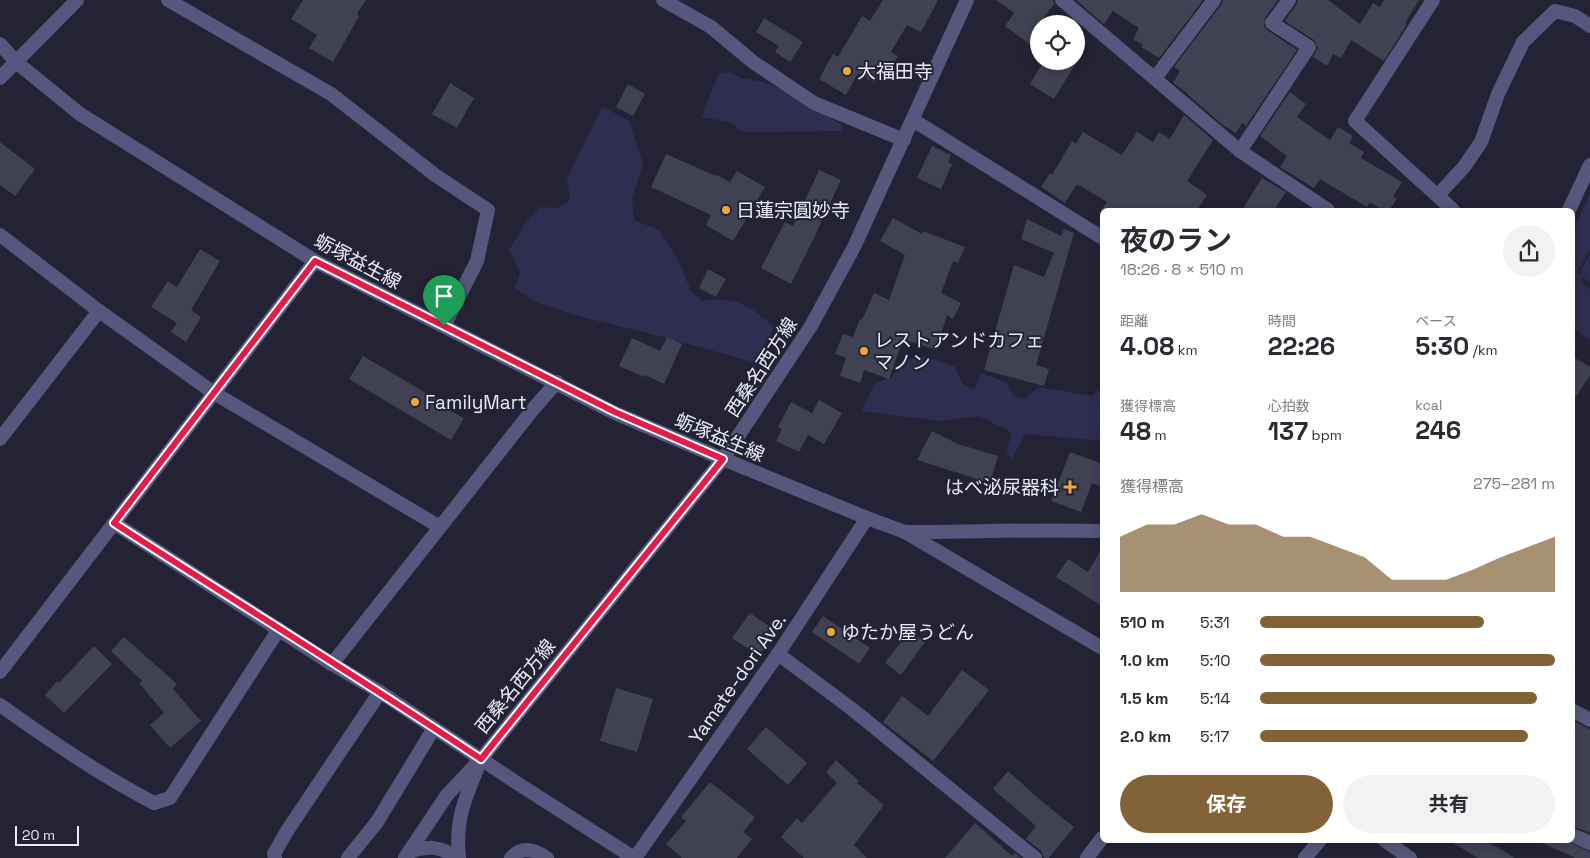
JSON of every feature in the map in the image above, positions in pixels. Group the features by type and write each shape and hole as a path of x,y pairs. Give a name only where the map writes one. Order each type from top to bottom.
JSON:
{"street":[{"path":"0,78 77,0"},
{"path":"168,0 331,94 435,175 488,210 477,262 444,326"},
{"path":"663,0 711,27 747,57 814,103 904,140"},
{"name":"西桑名西方線","path":"481,759 723,459 824,304 854,247 967,0"},
{"path":"1062,0 1240,151 1325,208"},
{"path":"1155,78 1214,0"},
{"path":"1240,151 1309,47 1272,23 1289,0"},
{"path":"1433,0 1354,122 1451,208"},
{"path":"1438,195 1464,167 1481,142 1498,94 1523,42 1555,11 1575,16 1590,26"},
{"name":"蛎塚益生線","path":"0,44 16,62 80,114 315,261 615,412 723,459 905,532"},
{"path":"913,120 1100,236"},
{"path":"1570,208 1590,164"},
{"path":"0,235 99,311 214,393 440,527"},
{"path":"0,672 315,261"},
{"path":"0,439 99,311"},
{"path":"332,664 534,408 557,382"},
{"name":"Yamate-dori Ave.","path":"634,858 778,654 867,518"},
{"path":"114,523 332,664 380,692 634,858"},
{"path":"905,532 993,532 1032,529 1100,531"},
{"path":"905,532 1100,647"},
{"path":"0,705 59,748 114,782 154,803 170,798 279,630"},
{"path":"778,654 852,709 1035,858"},
{"path":"275,858 274,854 287,831 380,692"},
{"path":"1575,712 1590,720"},
{"path":"348,858 377,822 434,728"},
{"path":"407,855 447,795 481,759"},
{"path":"459,858 458,822 465,798 481,759"},
{"path":"1575,836 1590,843"},
{"path":"1087,858 1100,841"},
{"path":"1305,858 1318,843"},
{"path":"1388,843 1410,858"},
{"path":"407,855 424,847 434,847 444,850 455,858"},
{"path":"511,858 514,854 524,850 536,850 547,858"}],"shaded area":[{"path":"731,72 741,78 763,82 786,91 841,124 843,131 743,132 730,122 702,117 719,74"},
{"path":"602,107 629,120 643,164 632,199 634,220 659,230 679,262 691,291 702,301 724,300 741,303 773,326 771,334 753,362 578,316 536,302 515,288 520,272 509,250 524,225 540,207 558,208 570,200 567,178"},
{"path":"1590,194 1590,250 1577,272 1579,274 1590,255 1590,282 1580,276 1585,286 1590,289 1590,340 1575,329 1575,230"},
{"path":"925,356 955,367 963,385 974,389 981,373 1005,382 1014,396 1025,399 1039,387 1092,396 1100,388 1100,441 1025,434 1011,460 1007,452 1011,432 979,416 942,421 862,411 874,384 892,377 906,359"}],"building":[{"path":"303,0 366,0 333,62 309,48 317,35 291,19"},
{"path":"883,0 938,0 921,32 907,25 891,52 898,56 888,74 882,71 875,83 858,73 846,95 819,79 833,54 838,57 862,16 870,21"},
{"path":"996,0 1053,0 1054,4 1046,15 1030,15 1030,44 1005,26 1014,13"},
{"path":"1076,0 1203,0 1159,58 1141,47 1143,45 1133,39 1139,28 1113,11 1104,24"},
{"path":"1223,0 1278,0 1265,18 1264,26 1297,50 1246,126 1242,123 1236,133 1223,125 1173,83 1180,71 1174,67"},
{"path":"1298,0 1328,0 1360,24 1373,3 1380,7 1384,0 1419,0 1405,23 1407,24 1384,61 1351,40 1341,58 1333,54 1327,66 1313,57 1318,48 1314,40 1285,21"},
{"path":"764,18 803,42 790,62 775,52 779,46 756,32"},
{"path":"1039,70 1072,70 1054,99 1030,84"},
{"path":"450,83 474,98 457,128 432,114"},
{"path":"628,84 645,94 633,116 616,107"},
{"path":"1290,92 1306,104 1297,117 1330,140 1338,127 1353,136 1349,143 1364,152 1361,158 1402,182 1393,196 1397,199 1390,208 1379,208 1370,202 1367,207 1320,179 1314,188 1280,167 1287,156 1260,136"},
{"path":"1184,115 1213,140 1187,181 1207,195 1198,208 1102,208 1107,202 1077,184 1065,203 1041,187 1050,173 1052,175 1072,141 1076,144 1083,132 1122,155 1137,132 1153,142 1159,132 1170,139"},
{"path":"0,142 35,169 15,196 0,185"},
{"path":"932,146 951,155 948,162 952,164 941,189 917,178"},
{"path":"666,154 730,182 737,171 765,187 733,241 706,225 711,215 651,187"},
{"path":"819,170 841,180 791,284 761,268 785,222 793,226"},
{"path":"1262,178 1286,192 1275,208 1243,208"},
{"path":"893,218 922,234 923,231 965,247 958,263 953,261 941,293 961,303 953,319 947,315 936,350 903,339 889,379 864,370 860,383 840,376 846,358 835,354 843,334 853,337 874,293 889,300 905,255 880,241"},
{"path":"1027,219 1061,236 1064,229 1074,233 1036,365 1049,369 1044,386 984,370 1014,265 1044,277 1054,253 1021,239"},
{"path":"200,249 220,261 191,310 201,317 186,342 171,332 177,323 151,307 168,281 177,287"},
{"path":"708,269 726,279 716,297 699,288"},
{"path":"667,337 682,344 664,384 619,366 632,338 660,351"},
{"name":"FamilyMart","path":"363,356 450,407 449,410 464,418 451,440 349,379"},
{"path":"1575,358 1590,367 1590,375 1575,398"},
{"path":"819,400 842,413 824,444 808,435 799,452 776,441 782,429 778,427 791,402 812,413"},
{"path":"932,431 958,444 998,456 990,483 917,460"},
{"path":"1070,452 1100,463 1100,486 1092,483 1081,512 1051,501"},
{"path":"1100,551 1100,605 1056,577 1068,559 1088,572"},
{"path":"750,613 776,631 759,656 732,638"},
{"path":"823,616 870,648 859,664 812,632"},
{"path":"909,631 925,642 901,675 885,663"},
{"path":"124,637 177,684 173,689 201,721 170,748 150,725 164,713 139,683 142,681 111,651"},
{"path":"94,646 112,664 64,713 45,695"},
{"path":"962,670 989,690 933,761 883,722 902,696 928,716"},
{"path":"616,688 653,699 637,752 600,741"},
{"path":"1575,722 1590,730 1590,833 1575,827"},
{"path":"766,727 807,763 788,785 747,749"},
{"path":"836,760 859,781 857,783 884,805 854,845 867,858 804,858 781,837 797,818 802,823 837,783 826,772"},
{"path":"1008,771 1074,827 1049,858 1044,858 1041,851 1026,839 1036,826 993,789"},
{"path":"710,782 755,817 743,832 752,839 737,858 682,858 666,844 686,821 681,817"},
{"path":"975,823 1012,856 1015,853 1021,858 945,858"},
{"path":"1453,843 1490,843 1515,858 1478,858"},
{"path":"1542,843 1571,843 1590,852 1590,858 1576,858"}],"place":[{"name":"大福田寺","path":"847,71"},
{"name":"日蓮宗圓妙寺","path":"726,210"},
{"name":"レストアンドカフェ マノン","path":"864,351"},
{"name":"FamilyMart","path":"415,402"},
{"name":"はべ泌尿器科","path":"1070,487"},
{"name":"ゆたか屋うどん","path":"831,632"}],"route":[{"path":"315,261 444,326 615,412 723,459 481,759 380,692 332,664 114,523 315,261"}]}
